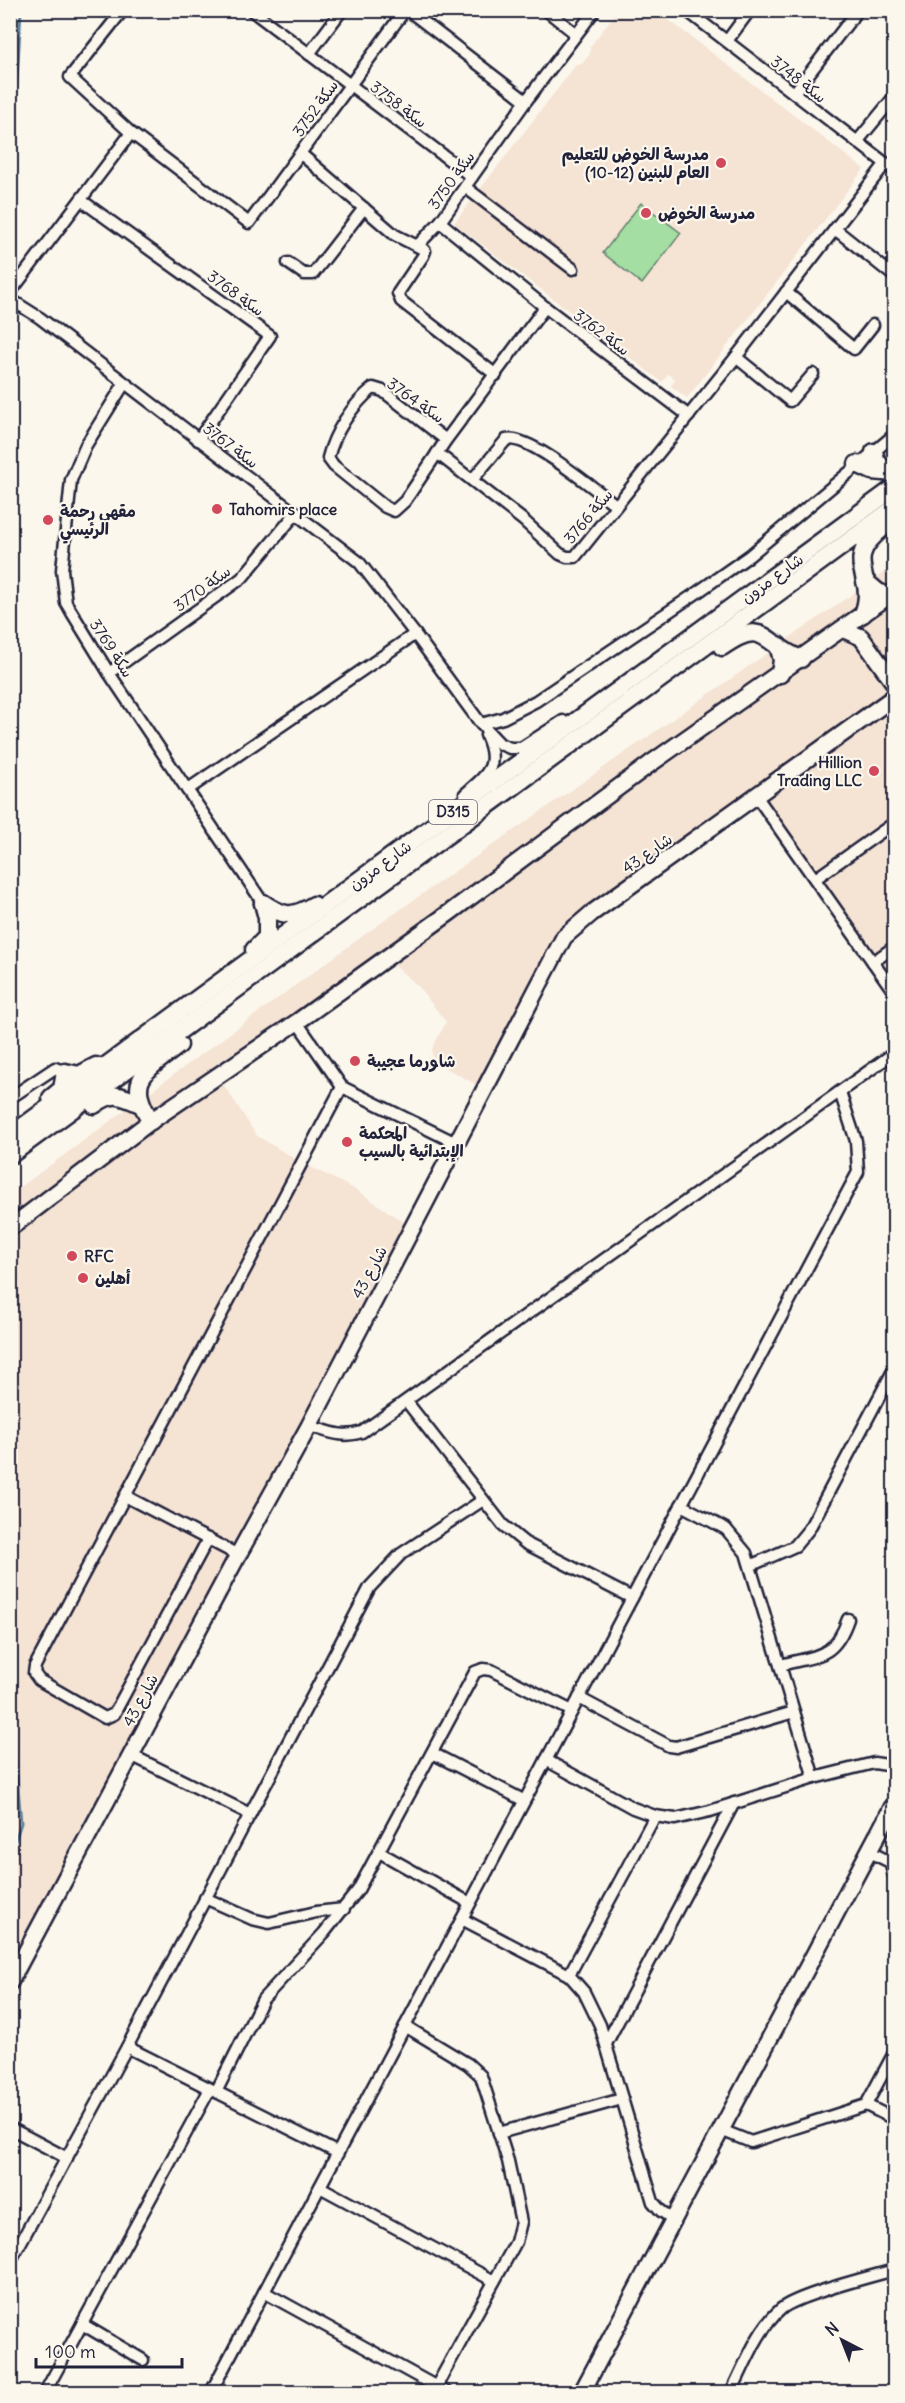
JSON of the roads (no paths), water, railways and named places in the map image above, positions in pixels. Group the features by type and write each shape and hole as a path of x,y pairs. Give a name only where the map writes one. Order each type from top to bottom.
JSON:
{"main road":[{"path":"874,452 877,462 893,478"},
{"path":"857,464 893,478"},
{"name":"شارع مزون","path":"10,1155 244,984 613,704 893,478"},
{"name":"شارع مزون","path":"14,1133 427,831 894,508"},
{"path":"863,614 867,597 860,566 865,546 874,535 894,519"},
{"path":"865,581 874,588 892,594"},
{"path":"613,704 640,704 740,635 758,633 801,659"},
{"path":"778,645 782,660 780,674"},
{"path":"263,903 279,913 288,915 301,913 370,873"},
{"path":"14,1133 30,1115 62,1089 65,1072 79,1075 88,1071 176,1013 267,937 267,918 263,903"},
{"path":"151,1121 140,1104 139,1084 146,1071 226,1008 237,997 244,984"},
{"path":"10,1161 33,1149 108,1096 120,1096 140,1104"}],"street":[{"path":"10,293 131,133 70,77 123,10"},
{"name":"سكة 3758","path":"251,10 350,85 573,269"},
{"path":"309,54 342,10"},
{"path":"406,10 526,101"},
{"name":"سكة 3752","path":"131,133 249,223 406,10"},
{"path":"546,10 576,34"},
{"name":"سكة 3750","path":"418,245 440,222 526,101 595,10"},
{"name":"سكة 3748","path":"686,10 890,166"},
{"path":"727,41 750,10"},
{"path":"794,93 858,10"},
{"path":"856,142 894,97"},
{"path":"301,154 402,240 418,245 424,251 398,293 402,301 496,375"},
{"path":"688,416 835,229 890,166"},
{"name":"سكة 3768","path":"81,200 270,336 198,440"},
{"path":"288,263 304,274 313,274 364,208"},
{"name":"سكة 3762","path":"440,222 545,307 688,416"},
{"path":"835,229 894,276"},
{"path":"786,292 854,349 873,325"},
{"name":"سكة 3767","path":"10,298 40,318 198,440 297,512 359,562 481,724"},
{"name":"سكة 3764","path":"446,440 383,391 373,388 363,396 332,441 328,458 334,466 376,500 394,511 405,501 446,440 545,307"},
{"path":"736,357 790,402 813,374"},
{"name":"سكة 3769","path":"124,384 86,445 71,480 62,570 66,603 263,903"},
{"name":"سكة 3766","path":"437,453 560,554 574,557 688,416"},
{"path":"481,724 536,701 641,631 748,556 894,435"},
{"path":"472,480 506,440 516,438 542,451 616,505"},
{"name":"سكة 3770","path":"110,672 242,579 297,512"},
{"path":"10,1228 151,1121 297,1022 650,764 892,594"},
{"path":"861,637 863,614"},
{"path":"842,629 861,637 894,683"},
{"path":"187,790 415,634"},
{"name":"شارع 43","path":"10,1982 309,1426 564,937 592,913 894,697"},
{"path":"481,724 500,744 510,748 521,747 582,709 613,704"},
{"path":"427,831 444,811 484,777 490,767 492,750 481,724"},
{"path":"757,797 894,992"},
{"path":"815,879 894,823"},
{"path":"873,962 894,947"},
{"path":"297,1022 342,1087 456,1143"},
{"path":"309,1426 340,1436 362,1432 894,1053"},
{"path":"10,1098 55,1068 65,1072"},
{"path":"208,1539 114,1714 105,1718 41,1682 35,1675 34,1669 342,1087"},
{"path":"211,2392 858,1172 856,1141 840,1092"},
{"path":"752,1565 795,1546 809,1529 894,1369"},
{"path":"407,1402 503,1525 525,1543 632,1598"},
{"path":"125,1496 238,1555"},
{"path":"10,2262 127,2047 370,1587 401,1554 483,1500"},
{"path":"681,1505 726,1528 746,1553 752,1565 814,1778"},
{"path":"781,1665 828,1651 842,1637 848,1619"},
{"path":"45,2392 263,1999 344,1909 358,1890 473,1676 483,1669 491,1670 572,1711"},
{"path":"579,1698 669,1746 676,1747 795,1712"},
{"path":"432,1753 523,1800"},
{"path":"131,1755 250,1814"},
{"path":"546,1760 633,1808 655,1816 675,1819 814,1778 874,1763 894,1766"},
{"path":"606,2044 734,1803"},
{"path":"589,2390 674,2220 894,1804"},
{"path":"569,1975 655,1816"},
{"path":"379,1852 470,1904"},
{"path":"870,1852 890,1862 894,1876"},
{"path":"205,1898 252,1919 269,1923 316,1912 344,1909"},
{"path":"462,1919 569,1975 584,1992 600,2025 653,2202 674,2220"},
{"path":"264,2292 441,2390 494,2281 516,2242 521,2222 508,2161 481,2076 468,2064 405,2026"},
{"path":"127,2047 338,2153"},
{"path":"721,2130 751,2142 866,2104 894,2053"},
{"path":"500,2133 622,2099"},
{"path":"866,2104 894,2119"},
{"path":"10,2128 67,2158"},
{"path":"320,2187 494,2281"},
{"path":"731,2392 765,2326 782,2308 809,2296 894,2270"},
{"path":"82,2324 143,2360"}],"waterway":[{"path":"10,128 17,80 21,10"},
{"path":"10,1695 21,1823 10,1855"}],"place":[{"name":"مدرسة الخوض للتعليم العام للبنين (12-10)","path":"721,163"},
{"name":"مدرسة الخوض","path":"646,213"},
{"name":"Tahomirs place","path":"217,509"},
{"name":"مقهي رحمة الرئيسي","path":"48,520"},
{"name":"Hillion Trading LLC","path":"874,771"},
{"name":"شاورما عجيبة","path":"355,1061"},
{"name":"المحكمة الإبتدائية بالسيب","path":"347,1142"},
{"name":"RFC","path":"72,1256"},
{"name":"أهلين","path":"83,1278"}]}
